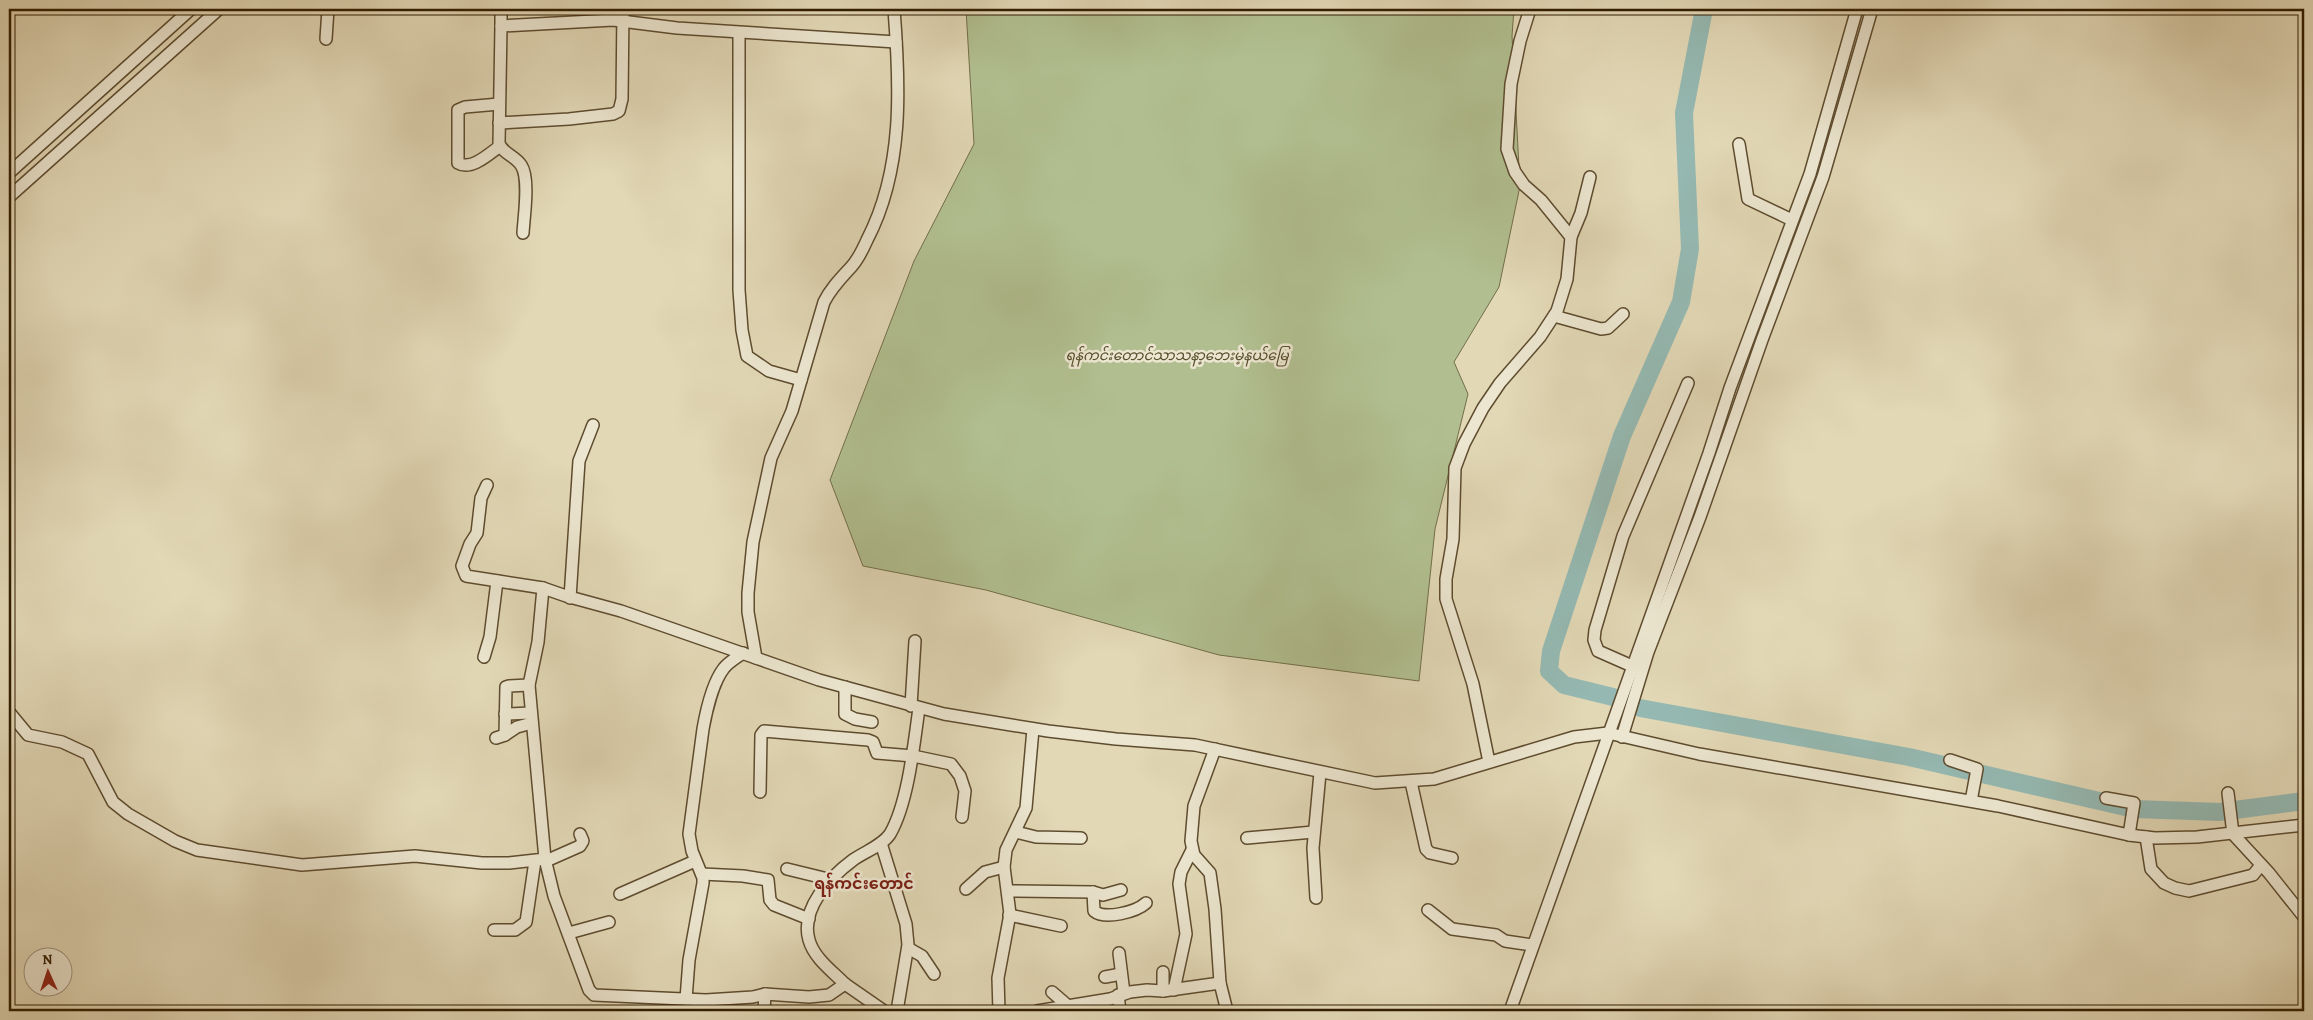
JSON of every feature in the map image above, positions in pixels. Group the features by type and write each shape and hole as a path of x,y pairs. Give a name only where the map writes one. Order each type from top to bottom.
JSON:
{"street":[{"path":"9,173 191,9"},
{"path":"9,197 219,9"},
{"path":"326,39 328,9"},
{"path":"501,9 500,146 519,163 525,173 523,233"},
{"path":"499,123 569,119 614,114 619,111 622,100 623,9"},
{"path":"756,658 748,612 752,542 772,458 792,411 824,302 830,290 853,264 867,240 879,216 891,175 897,120 894,9"},
{"path":"1530,9 1520,41 1511,84 1506,149 1518,178 1571,237"},
{"path":"1510,1011 1532,945 1545,917 1717,470 1783,264 1792,220 1810,174 1857,9"},
{"path":"1615,735 1632,666 1709,453 1730,388 1783,264 1823,177 1872,9"},
{"path":"501,26 622,21 739,32 896,42"},
{"path":"739,32 739,290 742,330 747,356 770,371 800,380"},
{"path":"499,104 465,107 458,110 458,163 467,166 500,146"},
{"path":"1739,144 1748,199 1792,220"},
{"path":"1489,762 1473,684 1446,599 1446,579 1453,539 1455,468 1464,444 1483,408 1554,316 1567,279 1571,237 1581,213 1590,177"},
{"path":"1554,316 1601,329 1608,328 1624,314"},
{"path":"1632,666 1598,651 1594,640 1595,630 1623,536 1688,383"},
{"path":"570,598 577,517 579,461 593,425"},
{"path":"487,484 481,498 477,533 470,544 462,566 466,576 544,588 570,598 621,611 845,687 915,707 1033,729 1116,739 1195,745 1374,783 1434,779 1574,737 1615,735 1699,754 1971,801 2129,835 2146,837 2233,834 2304,825"},
{"path":"484,657 490,637 497,581"},
{"path":"544,588 538,642 529,685 542,860 554,896 570,933 589,990 594,995 686,1000 712,1005 765,994 790,997 822,996 835,992 845,984"},
{"path":"884,1011 845,984 815,951 809,940 809,919 817,898 832,880 851,862 881,843 889,834 894,823 913,756 915,641"},
{"path":"686,1000 689,960 702,890 702,874 695,861 690,842 690,819 705,714 720,675 728,664 743,653"},
{"path":"529,685 506,687 505,714 500,736 532,718"},
{"path":"845,687 845,714 855,719 872,722"},
{"path":"9,712 28,735 62,742 88,754 113,802 128,814 196,850 302,865 415,856 482,863 542,860 580,846 583,842 580,834"},
{"path":"505,714 532,718"},
{"path":"999,1011 998,978 1009,915 1004,867 1006,850 1026,808 1033,729"},
{"path":"760,792 761,735 764,731 868,740 872,742 878,753 913,756 947,762 955,767 966,791 962,818"},
{"path":"1168,990 1186,934 1179,884 1181,872 1192,850 1194,806 1215,749"},
{"path":"1950,760 1974,767 1977,772 1971,801"},
{"path":"1316,898 1313,832 1320,773"},
{"path":"1411,782 1426,849 1430,853 1452,858"},
{"path":"2228,793 2233,834 2304,917"},
{"path":"2106,798 2130,801 2134,804 2129,835"},
{"path":"1016,832 1036,837 1081,838"},
{"path":"1247,838 1313,832"},
{"path":"2146,837 2151,869 2164,883 2176,888 2189,890 2253,875 2261,865"},
{"path":"881,843 906,924 908,948 897,1011"},
{"path":"1192,850 1210,873 1215,909 1220,983 1227,1011"},
{"path":"494,930 515,930 526,922 542,860"},
{"path":"620,894 695,861"},
{"path":"966,889 985,872 1004,867"},
{"path":"788,869 832,880"},
{"path":"702,874 752,877 768,880 770,900 774,905 809,919"},
{"path":"1008,891 1093,892 1102,894 1121,890"},
{"path":"1093,892 1094,911 1098,914 1118,914 1139,909 1146,903"},
{"path":"1428,910 1452,929 1496,934 1505,940 1532,945"},
{"path":"1009,915 1061,926"},
{"path":"570,933 609,922"},
{"path":"908,948 922,956 934,974"},
{"path":"1119,953 1122,974 1120,1011"},
{"path":"1163,972 1168,990"},
{"path":"1106,977 1122,974"},
{"path":"1037,1011 1063,1008 1110,999 1121,994 1147,990 1168,990 1220,983"},
{"path":"1052,992 1063,1008"},
{"path":"764,1011 765,994"}],"green space":[{"name":"ရန်ကင်းတောင်သာသနာ့ဘေးမဲ့နယ်မြေ","path":"966,9 1514,9 1512,36 1520,186 1499,287 1454,362 1468,394 1435,529 1419,681 1219,655 986,590 863,566 830,480 914,261 974,144"}],"waterway":[{"path":"1613,697 1564,685 1549,671 1551,651 1622,436 1681,302 1690,249 1684,113 1704,9"},
{"path":"1640,708 1909,757 2134,809 2219,812 2304,801"}],"district":[{"name":"ရန်ကင်းတောင်","path":"864,884"}]}
